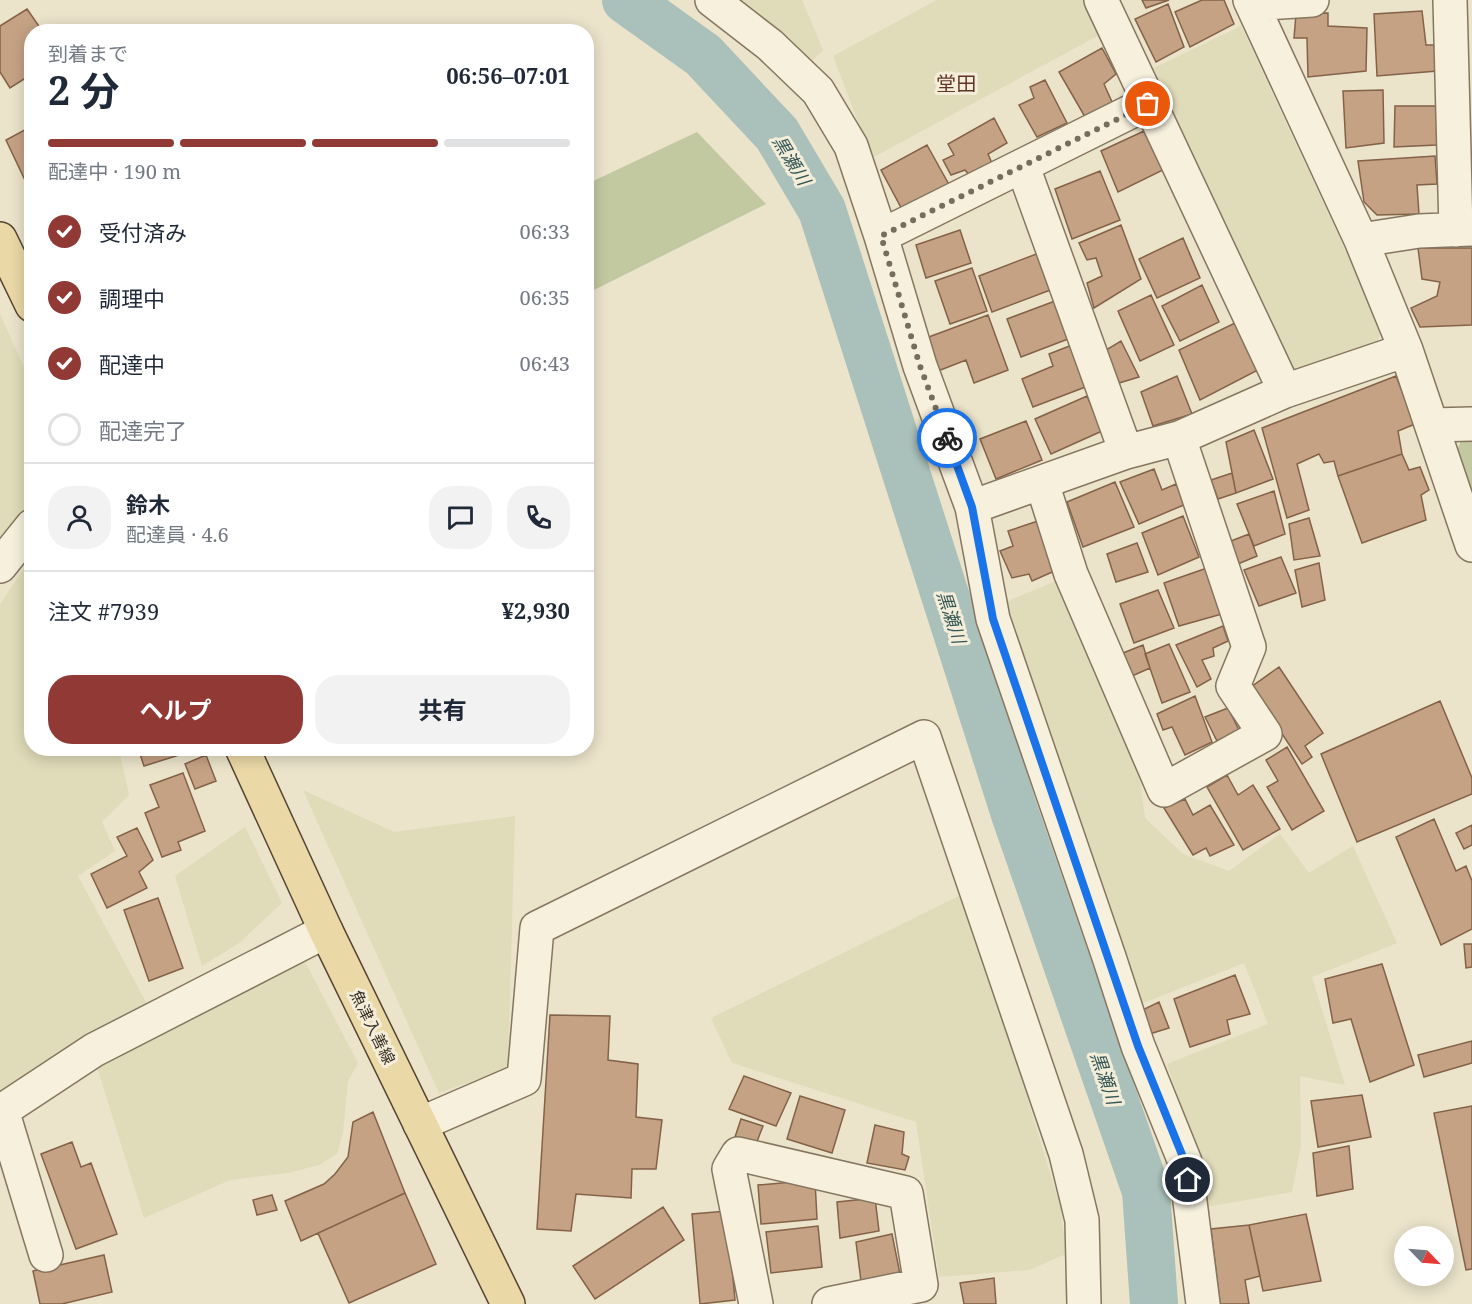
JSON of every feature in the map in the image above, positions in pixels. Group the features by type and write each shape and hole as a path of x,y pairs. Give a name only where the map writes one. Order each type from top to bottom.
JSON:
{"main road":[{"path":"0,239 17,292"},
{"name":"魚津入善線","path":"246,756 326,930 508,1304"}],"street":[{"path":"712,0 770,45 818,91 852,146 920,366 972,507 993,619 1138,1046 1185,1162 1203,1304"},
{"path":"1101,0 1285,391"},
{"path":"1312,0 1251,2 1361,240 1406,350 1472,545"},
{"path":"1361,240 1419,231 1464,230 1461,34 1450,0"},
{"path":"881,236 1148,104"},
{"path":"1023,167 1126,452"},
{"path":"972,507 1126,452 1179,438 1285,391 1406,350"},
{"path":"1432,425 1472,424"},
{"path":"1042,483 1071,574 1164,790 1265,734 1233,686 1249,647 1179,438"},
{"path":"0,566 24,536"},
{"path":"420,1124 524,1079 537,928 924,737 1066,1155 1082,1220 1084,1304"},
{"path":"46,1255 1,1111 94,1050 326,930"},
{"path":"756,1304 729,1169 738,1154 906,1193 921,1285 829,1304"}],"shaded area":[{"path":"734,0 802,0 823,50 811,62"},
{"path":"937,0 1087,0 1103,33 872,158 833,56"},
{"path":"1241,26 1382,329 1376,345 1302,371 1290,368 1150,70"},
{"path":"0,314 24,367 24,511 0,544"},
{"path":"24,568 24,756 121,756 129,795 102,822 115,851 78,876 148,1006 0,1098 0,604"},
{"path":"1059,580 1140,780 1145,818 1183,854 1229,871 1280,834 1309,873 1353,846 1397,943 1312,977 1345,1085 1300,1076 1301,1145 1292,1192 1200,1208 1197,1155 1167,1064 1268,1024 1244,963 1131,1008 998,605"},
{"path":"303,790 394,832 515,816 508,1068 439,1093"},
{"path":"245,827 282,903 239,943 202,966 175,876"},
{"path":"965,893 1061,1209 1066,1254 1029,1270 939,1277 916,1122 732,1063 711,1018"},
{"path":"302,956 358,1063 348,1081 343,1132 337,1154 319,1165 288,1173 230,1180 144,1218 97,1067"}],"green space":[{"path":"697,132 766,204 594,290 594,181"},
{"path":"1462,439 1472,439 1472,497 1456,452"}],"building":[{"path":"1142,0 1169,0 1146,8"},
{"path":"1202,0 1224,0 1234,24 1190,47 1175,12"},
{"path":"1168,4 1184,47 1156,62 1135,19"},
{"path":"27,9 37,24 24,24 24,79 10,88 0,72 0,26"},
{"path":"1422,11 1426,45 1434,45 1437,71 1377,76 1374,14"},
{"path":"1328,13 1328,26 1367,28 1366,71 1308,77 1307,38 1294,38 1296,14"},
{"path":"1102,48 1116,74 1104,84 1112,102 1085,117 1059,72"},
{"path":"1045,80 1067,123 1037,137 1019,105 1034,98 1030,87"},
{"path":"1383,90 1384,143 1346,148 1343,91"},
{"path":"1395,106 1437,106 1437,145 1394,147"},
{"path":"994,118 1007,143 988,154 994,168 973,180 965,170 951,175 943,160 954,155 948,144"},
{"path":"24,130 24,178 6,140"},
{"path":"1144,131 1163,170 1118,192 1101,151"},
{"path":"927,145 952,190 905,215 881,170"},
{"path":"1435,156 1437,184 1417,185 1419,214 1377,215 1364,202 1358,161"},
{"path":"1100,171 1120,220 1072,239 1055,189"},
{"path":"1121,225 1141,279 1094,308 1087,283 1102,276 1096,258 1087,260 1079,243"},
{"path":"960,230 971,263 926,278 916,245"},
{"path":"1183,238 1200,278 1157,298 1139,259"},
{"path":"1418,248 1472,248 1472,325 1420,327 1411,308 1437,296 1440,282 1422,279"},
{"path":"1039,253 1053,289 992,312 979,276"},
{"path":"972,268 987,311 950,324 935,281"},
{"path":"1202,285 1219,322 1180,341 1162,306"},
{"path":"1151,295 1174,345 1140,361 1118,311"},
{"path":"1055,301 1068,339 1021,357 1007,319"},
{"path":"988,315 1008,370 974,383 966,360 938,371 926,338"},
{"path":"1235,323 1258,370 1200,400 1179,350"},
{"path":"1121,341 1139,377 1119,383 1106,350"},
{"path":"1072,345 1088,386 1033,407 1022,379 1053,366 1049,354"},
{"path":"1177,376 1192,414 1153,426 1141,392"},
{"path":"1396,376 1415,424 1398,431 1402,454 1338,476 1334,461 1324,463 1319,454 1297,464 1309,510 1287,518 1262,428"},
{"path":"1087,396 1102,431 1051,454 1035,419"},
{"path":"1026,421 1042,460 996,479 980,439"},
{"path":"1254,430 1273,479 1236,493 1226,442"},
{"path":"1402,454 1409,470 1420,467 1429,490 1421,495 1426,520 1362,543 1338,476"},
{"path":"1154,469 1162,490 1176,484 1186,504 1139,524 1120,482"},
{"path":"1232,473 1236,493 1218,499 1211,480"},
{"path":"1115,482 1134,527 1083,547 1067,502"},
{"path":"1274,491 1285,534 1254,546 1237,504"},
{"path":"1183,516 1199,557 1158,575 1142,533"},
{"path":"1309,518 1320,556 1294,560 1289,524"},
{"path":"1038,521 1059,569 1032,581 1029,574 1012,578 1000,551 1013,546 1008,531"},
{"path":"1249,534 1257,556 1238,564 1231,541"},
{"path":"1137,543 1148,572 1116,582 1107,554"},
{"path":"1281,557 1296,593 1259,606 1244,570"},
{"path":"1319,563 1325,600 1302,607 1295,570"},
{"path":"1207,568 1222,614 1179,626 1164,583"},
{"path":"1158,590 1174,628 1134,643 1120,604"},
{"path":"1223,626 1228,641 1213,648 1214,656 1202,660 1211,679 1197,687 1176,645"},
{"path":"1169,644 1190,692 1162,703 1145,654"},
{"path":"1143,645 1150,668 1132,676 1123,653"},
{"path":"1279,667 1323,733 1305,746 1312,757 1302,764 1251,687"},
{"path":"1195,696 1212,742 1185,755 1172,727 1163,730 1157,714"},
{"path":"1440,701 1472,778 1472,794 1357,842 1321,754"},
{"path":"1228,708 1239,730 1217,741 1205,717"},
{"path":"1287,747 1324,811 1292,830 1267,787 1278,781 1266,760"},
{"path":"141,756 176,756 144,766"},
{"path":"206,756 216,781 195,789 185,764"},
{"path":"183,773 205,831 178,842 181,850 162,857 145,813 159,807 150,785"},
{"path":"1227,775 1238,795 1253,785 1280,829 1243,850 1207,787"},
{"path":"1185,799 1193,815 1210,805 1234,845 1210,856 1206,848 1193,855 1164,808"},
{"path":"1434,819 1456,871 1466,866 1472,881 1472,929 1441,945 1396,837"},
{"path":"1472,825 1472,845 1464,849 1456,833"},
{"path":"137,828 153,860 139,872 147,888 107,908 91,874 127,856 117,837"},
{"path":"158,898 183,968 149,981 124,910"},
{"path":"1464,944 1472,944 1472,967 1466,968"},
{"path":"1382,964 1414,1065 1370,1082 1351,1019 1333,1023 1325,979"},
{"path":"1235,975 1250,1014 1227,1020 1230,1034 1190,1047 1174,999"},
{"path":"1159,1002 1169,1028 1143,1036 1134,1014"},
{"path":"550,1015 610,1016 608,1060 638,1064 636,1117 662,1120 656,1169 632,1169 631,1198 576,1194 571,1231 537,1229"},
{"path":"1472,1041 1472,1063 1424,1077 1418,1055"},
{"path":"744,1076 791,1093 776,1126 729,1109"},
{"path":"1362,1095 1371,1137 1318,1147 1311,1101"},
{"path":"800,1096 845,1110 832,1153 787,1139"},
{"path":"1472,1106 1472,1269 1466,1270 1434,1113"},
{"path":"373,1112 405,1193 301,1241 285,1201 324,1184 335,1174 348,1157 353,1122"},
{"path":"741,1119 763,1126 756,1144 735,1137"},
{"path":"875,1125 904,1132 902,1154 909,1157 905,1170 867,1163"},
{"path":"72,1142 81,1167 91,1163 117,1234 76,1249 41,1154"},
{"path":"1349,1146 1353,1189 1317,1196 1313,1153"},
{"path":"815,1180 817,1219 761,1224 758,1185"},
{"path":"405,1193 436,1264 349,1303 318,1233"},
{"path":"272,1195 277,1210 257,1215 253,1200"},
{"path":"875,1198 879,1231 840,1238 837,1202"},
{"path":"663,1207 684,1240 595,1299 573,1266"},
{"path":"727,1211 735,1300 700,1304 692,1214"},
{"path":"1306,1214 1321,1281 1263,1291 1249,1225"},
{"path":"1249,1225 1260,1276 1245,1280 1249,1304 1220,1304 1211,1229"},
{"path":"818,1226 822,1267 771,1273 766,1232"},
{"path":"892,1234 900,1274 861,1281 856,1242"},
{"path":"104,1255 112,1292 62,1304 40,1304 33,1271"},
{"path":"994,1278 996,1304 964,1304 960,1283"}],"waterway":[{"name":"黒瀬川","path":"626,0 703,55 777,134 822,210 1015,814 1146,1191 1154,1304"}],"way so far":[{"path":"947,438 920,366 881,236 1148,104"}],"district":[{"name":"堂田","path":"956,83"}],"route":[{"path":"947,438 972,507 993,619 1029,719 1138,1046 1185,1162 1188,1180"}]}
